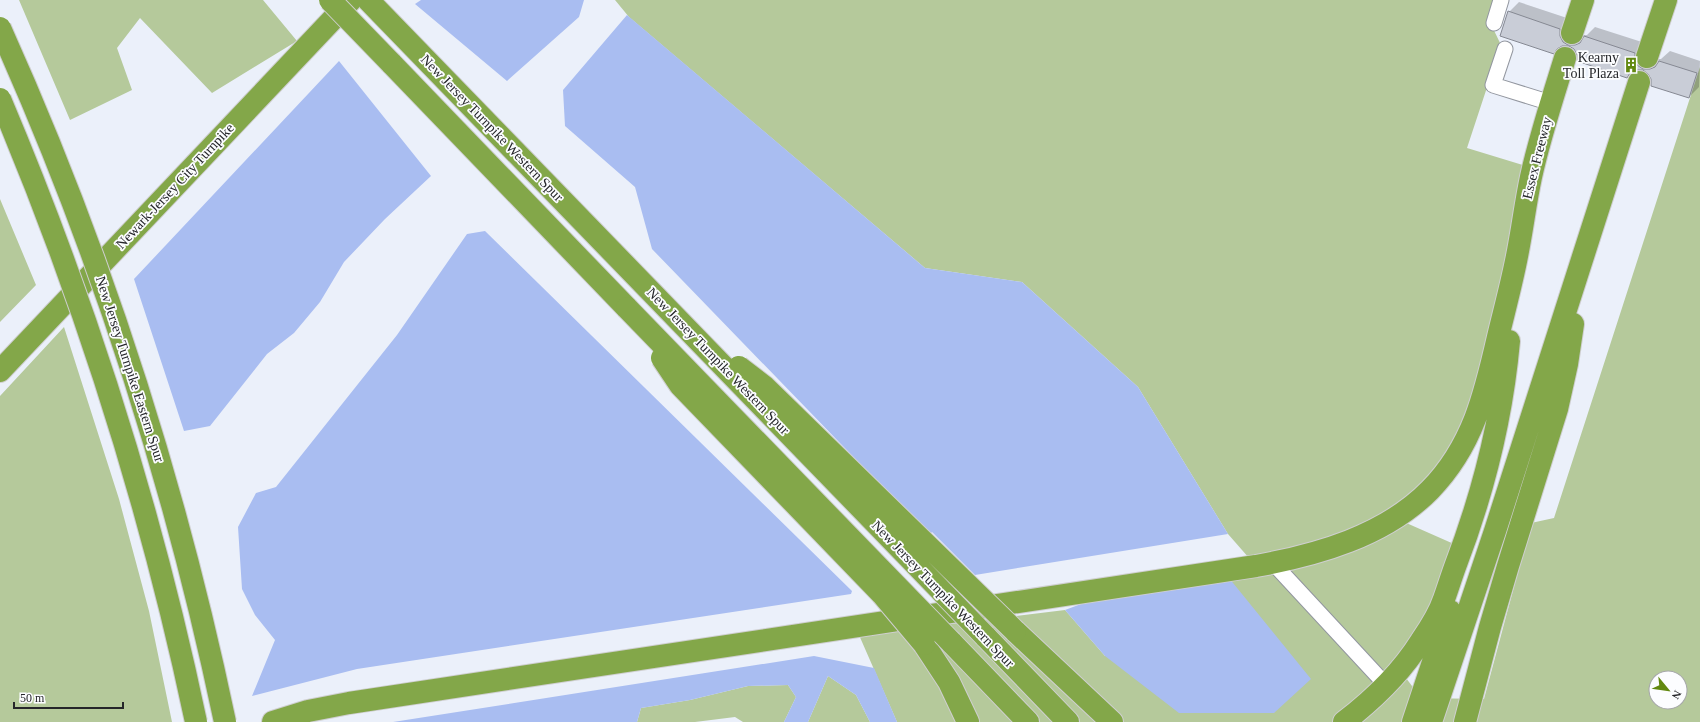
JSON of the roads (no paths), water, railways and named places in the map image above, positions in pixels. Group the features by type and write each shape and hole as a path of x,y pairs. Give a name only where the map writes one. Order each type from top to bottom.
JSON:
{"highway":[{"name":"New Jersey Turnpike Western Spur","path":"350,0 627,308 1028,722"},
{"name":"New Jersey Turnpike Western Spur","path":"350,0 682,324 1068,722"},
{"name":"Newark-Jersey City Turnpike","path":"0,372 350,0"},
{"path":"1572,33 1583,0"},
{"path":"1647,57 1666,0"},
{"name":"New Jersey Turnpike Eastern Spur","path":"0,28 64,179 128,357 176,519 199,607 225,722"},
{"name":"Essex Freeway","path":"1517,260 1538,144 1566,58"},
{"path":"1431,722 1495,531 1639,82"},
{"name":"New Jersey Turnpike Eastern Spur","path":"0,99 64,258 109,391 156,552 196,722"},
{"path":"1466,722 1490,627 1557,409 1567,364 1586,246"},
{"path":"1413,722 1462,573 1472,523 1494,442 1505,382 1517,260"},
{"path":"273,722 308,711 349,703 1273,563 1323,550 1382,525 1419,500 1440,479 1465,443 1482,404 1517,260"},
{"path":"627,308 680,385 882,594 924,644 949,682 968,722"},
{"path":"682,324 766,387 1015,631 1112,722"},
{"path":"1344,722 1386,685 1413,653 1434,619 1444,599 1472,523"}],"lane":[{"path":"1494,23 1501,0"},
{"path":"1505,49 1493,85 1551,103"},
{"path":"1273,563 1386,685"}],"water":[{"path":"421,0 584,0 579,17 507,81 415,4"},
{"path":"627,15 925,268 1022,282 1138,387 1228,534 975,575 932,532 929,535 652,249 635,187 565,126 563,90"},
{"path":"339,61 431,176 385,219 344,262 320,302 294,333 267,354 210,426 184,431 134,279"},
{"path":"485,231 852,591 851,594 357,669 252,696 275,640 255,615 242,589 238,527 256,493 276,487 397,335 467,234"},
{"path":"1229,578 1311,679 1274,713 1179,713 1105,656 1065,610 1081,604"},
{"path":"814,656 874,668 897,722 870,722 856,695 828,676 808,722 784,722 796,697 788,685 748,686 690,700 641,708 637,722 393,722"}],"place":[{"name":"Kearny Toll Plaza","path":"1631,65"}]}
